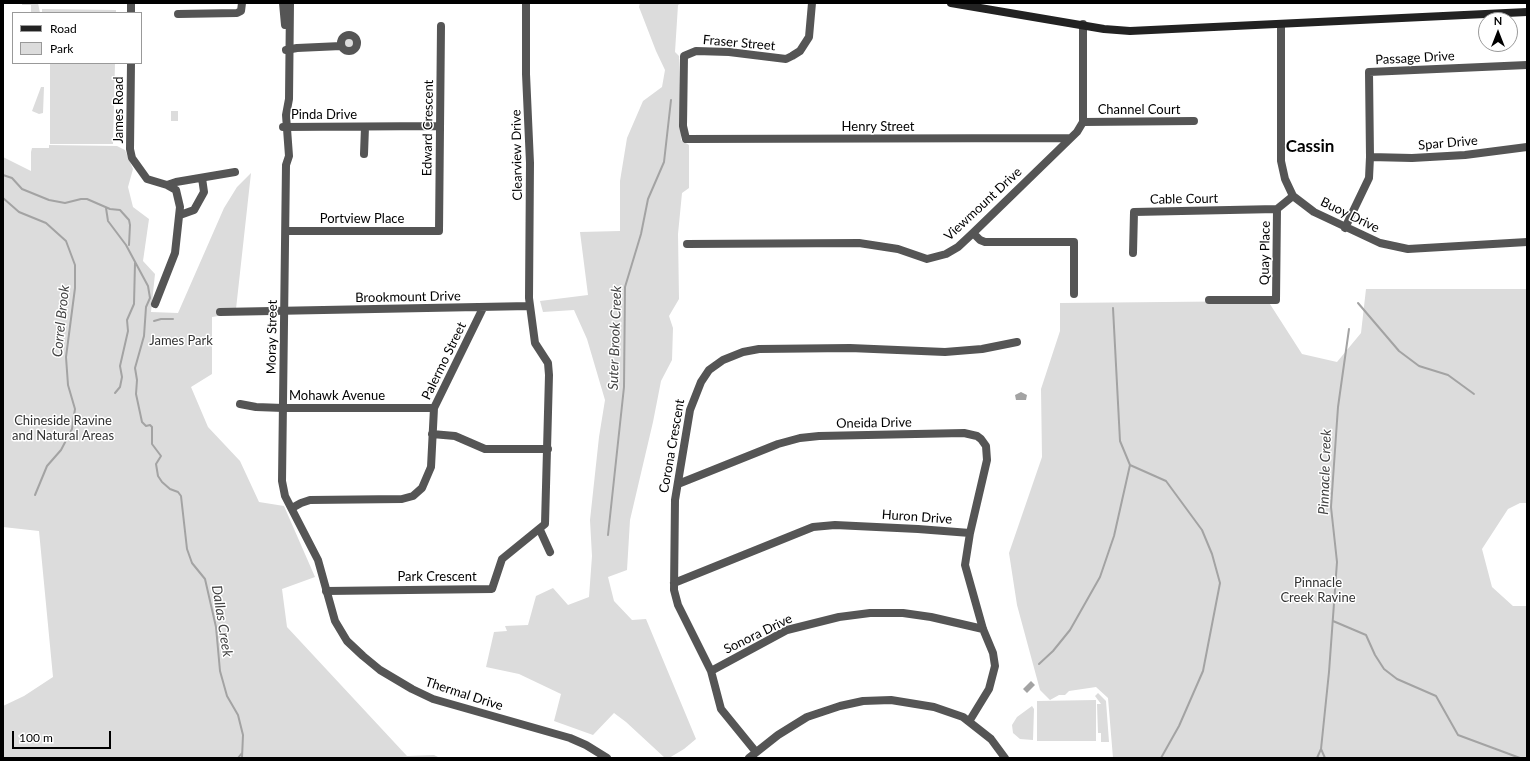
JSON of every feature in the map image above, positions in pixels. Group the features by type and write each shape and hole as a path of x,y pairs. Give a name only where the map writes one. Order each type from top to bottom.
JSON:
{"main road":[{"path":"951,3 1130,31 1527,12"}],"street":[{"path":"178,14 237,13 241,11 242,3"},
{"name":"Moray Street","path":"284,3 288,50"},
{"name":"Moray Street","path":"290,3 288,50 289,99 285,127 288,156 286,165 282,481 285,496 292,508"},
{"name":"Clearview Drive","path":"526,3 526,74 530,158 530,306"},
{"name":"Fraser Street","path":"686,139 683,126 684,56 696,51 729,52 780,58 792,56 800,51 809,37 812,3"},
{"path":"1083,24 1083,122"},
{"name":"Buoy Drive","path":"1281,24 1281,161 1285,179 1293,196 1314,212 1345,228 1380,243 1408,248 1527,242"},
{"name":"Edward Crescent","path":"439,230 441,26"},
{"path":"288,50 341,46"},
{"name":"James Road","path":"131,64 130,149 132,158 147,179 167,185 235,172"},
{"name":"Passage Drive","path":"1345,228 1369,178 1369,72 1527,65"},
{"name":"Channel Court","path":"1083,122 1194,122"},
{"name":"Viewmount Drive","path":"687,244 859,243 898,249 927,258 946,254 958,247 973,233 1070,138 1083,122"},
{"name":"Pinda Drive","path":"285,127 440,126"},
{"name":"Pinda Drive","path":"364,154 365,127"},
{"name":"Henry Street","path":"686,139 1070,138"},
{"name":"Spar Drive","path":"1370,157 1412,158 1465,155 1527,147"},
{"path":"180,215 194,210 204,192 202,178"},
{"path":"155,304 175,253 180,215 178,193 173,187 167,185"},
{"name":"Quay Place","path":"1209,300 1276,300 1277,209 1293,196"},
{"name":"Cable Court","path":"1133,253 1134,212 1277,209"},
{"name":"Portview Place","path":"286,231 439,230"},
{"path":"973,233 980,240 985,242 1074,242 1074,294"},
{"path":"530,306 535,343 546,359 549,370 547,521 540,530 550,552"},
{"name":"Brookmount Drive","path":"220,312 530,306"},
{"name":"Palermo Street","path":"292,508 300,503 310,500 395,500 413,496 424,485 431,467 434,408 482,308"},
{"name":"Corona Crescent","path":"752,755 721,709 711,671 678,605 674,583 674,512 690,410 694,394 709,370 733,355 759,349 850,348 920,352 982,349 1017,342"},
{"name":"Mohawk Avenue","path":"240,404 256,407 283,408 434,408"},
{"path":"432,434 455,436 485,449 548,449"},
{"name":"Oneida Drive","path":"678,484 778,444 800,438 827,436 971,435 983,442 988,455 970,534"},
{"name":"Thermal Drive","path":"292,508 314,549 322,569 326,591 335,621 347,641 363,656 401,684 433,699 570,738 586,745 607,758"},
{"name":"Huron Drive","path":"674,583 813,527 842,525 918,529 970,534"},
{"name":"Park Crescent","path":"326,591 492,589 502,559 540,530"},
{"path":"970,534 965,565 995,666 990,688 970,720"},
{"name":"Sonora Drive","path":"711,671 787,630 840,616 870,613 904,613 930,616 983,629"},
{"path":"752,755 783,732 808,717 829,709 863,701 891,700 912,702 950,712 970,720 991,739 1005,758"}],"green space":[{"path":"22,3 38,3 40,12 31,12 31,5 22,5"},
{"path":"640,3 682,3 678,5 675,52 679,56 681,140 689,145 689,188 682,193 678,234 679,299 669,316 673,328 672,360 661,381 630,520 627,570 608,577 614,601 632,620 646,619 696,739 684,749 669,758 665,758 614,713 593,735 554,721 561,694 519,674 486,667 494,632 507,631 505,626 528,625 536,596 553,588 568,605 589,597 592,556 590,520 599,437 605,400 587,339 574,310 543,312 540,301 588,295 580,232 620,231 620,181 627,138 643,101 662,87 665,70 639,7"},
{"path":"42,9 116,10 116,12 42,12"},
{"path":"349,38 354,43 349,48 344,43"},
{"path":"50,64 115,64 113,144 50,144"},
{"path":"41,87 44,87 43,113 39,114 32,111"},
{"path":"171,111 178,111 178,121 171,121"},
{"path":"49,145 117,146 125,150 133,169 128,187 133,207 149,219 143,261 155,274 151,312 178,313 224,208 237,187 251,173 236,309 219,309 218,316 212,317 212,374 191,387 208,427 240,461 259,502 284,506 315,577 282,589 287,627 407,756 434,755 440,758 3,758 3,706 24,696 53,677 39,531 3,527 3,157 31,171 32,148 49,148"},
{"name":"Pinnacle Creek Ravine","path":"1366,289 1527,289 1527,503 1520,503 1508,509 1482,549 1492,587 1513,606 1527,606 1527,758 1113,758 1108,698 1096,687 1069,691 1065,695 1059,695 1050,700 1040,690 1017,605 1009,553 1042,457 1041,389 1060,331 1060,303 1268,301 1302,354 1337,362 1361,333"},
{"path":"1098,693 1106,701 1109,742 1101,742 1101,733 1098,733 1097,704 1101,704 1095,696"},
{"path":"1096,700 1096,741 1037,741 1037,701"},
{"path":"1032,706 1034,709 1033,740 1020,739 1013,733 1012,725 1017,717"}],"shaded area":[{"path":"1021,392 1027,395 1026,400 1016,400 1015,395"},
{"path":"1031,681 1035,685 1027,693 1023,689"}],"waterway":[{"name":"Suter Brook Creek","path":"608,535 624,387 625,287 641,234 648,199 664,162 671,100"},
{"name":"Dallas Creek","path":"3,175 12,178 22,189 49,200 65,203 87,199 110,209 120,210 129,220 129,245"},
{"name":"Correl Brook","path":"3,198 19,212 46,223 66,241 75,265 75,288 66,357 68,385 75,409 72,429 61,450 47,466 35,495"},
{"name":"Dallas Creek","path":"106,208 108,221 126,245 148,286 150,298 146,307 144,336 135,368 137,380 136,394 142,422 146,426 150,425 152,427 152,444 161,456 156,464 158,476 170,489 178,492 181,496 187,549 192,563 205,579 216,627 220,671 227,696 238,715 243,735 242,758"},
{"path":"115,393 120,387 122,377 120,366 128,331 127,320 134,304 135,263"},
{"name":"Pinnacle Creek","path":"1358,303 1399,351 1419,366 1448,375 1474,394"},
{"path":"1113,308 1120,441 1130,465 1166,481 1202,530 1212,554 1220,583 1203,671 1179,726 1161,758"},
{"path":"154,321 161,319 173,319"},
{"name":"Pinnacle Creek","path":"1317,758 1321,749 1329,672 1337,562 1331,507 1338,407 1349,329"},
{"path":"1039,664 1053,651 1070,630 1100,577 1114,536 1130,465"},
{"path":"1333,621 1366,635 1375,655 1384,669 1397,679 1436,696 1458,735 1520,758"},
{"name":"Pinnacle Creek","path":"1321,749 1325,758"},
{"name":"Dallas Creek","path":"238,758 242,753"}],"district":[{"name":"Cassin","path":"1310,147"}],"park label":[{"name":"James Park","path":"181,341"},
{"name":"Chineside Ravine and Natural Areas","path":"63,428"}]}
